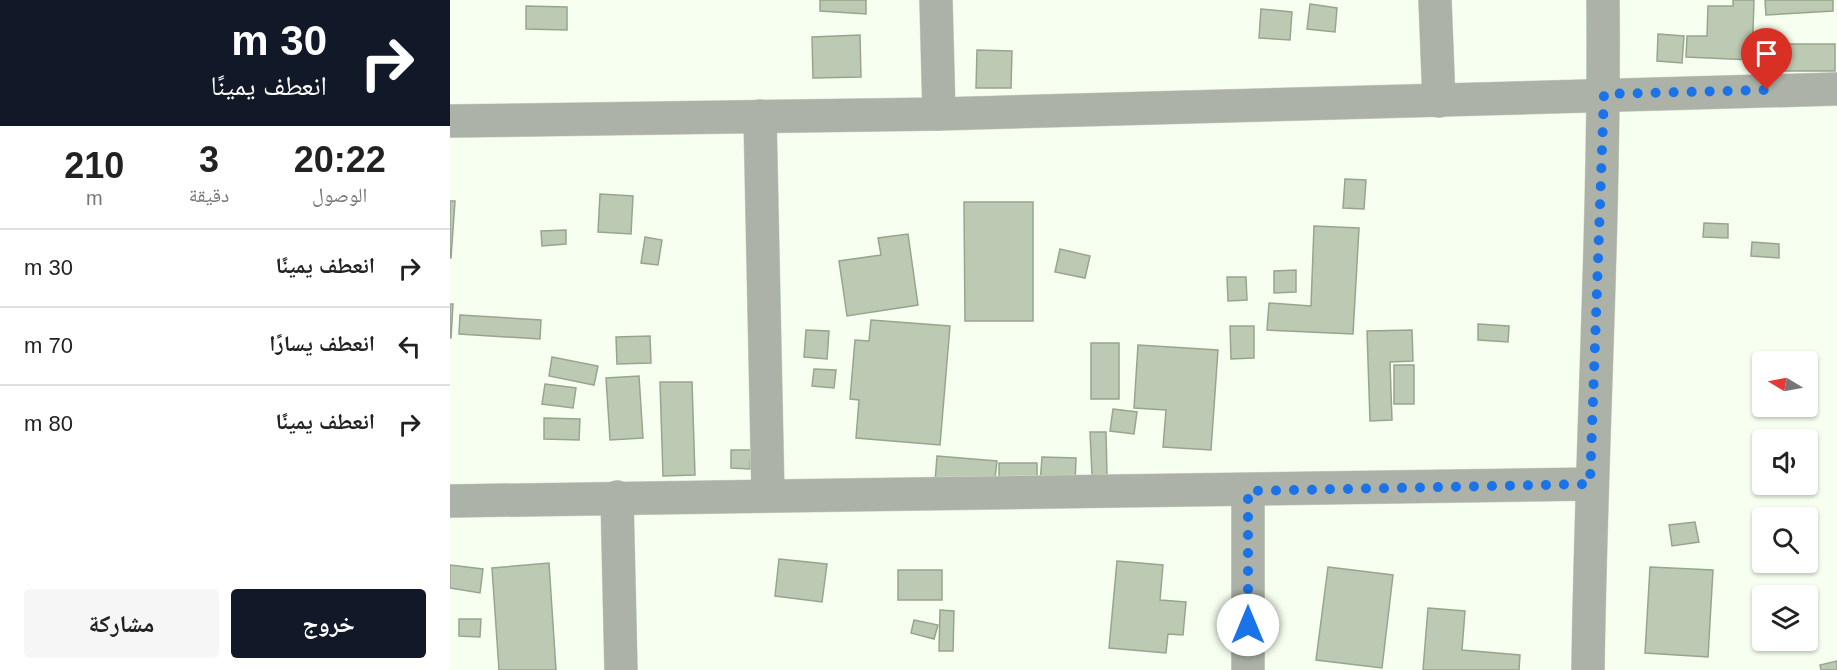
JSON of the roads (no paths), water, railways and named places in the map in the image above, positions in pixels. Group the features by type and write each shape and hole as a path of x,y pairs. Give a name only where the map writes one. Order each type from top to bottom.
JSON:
{"street":[{"path":"936,0 939,114"},
{"path":"1435,0 1438,101"},
{"path":"1588,670 1590,484 1604,94 1603,0"},
{"path":"450,121 939,114 1837,89"},
{"path":"760,116 768,495"},
{"path":"450,501 768,495 1248,491 1590,484"},
{"path":"1248,491 1248,670"},
{"path":"617,497 621,670"}]}
